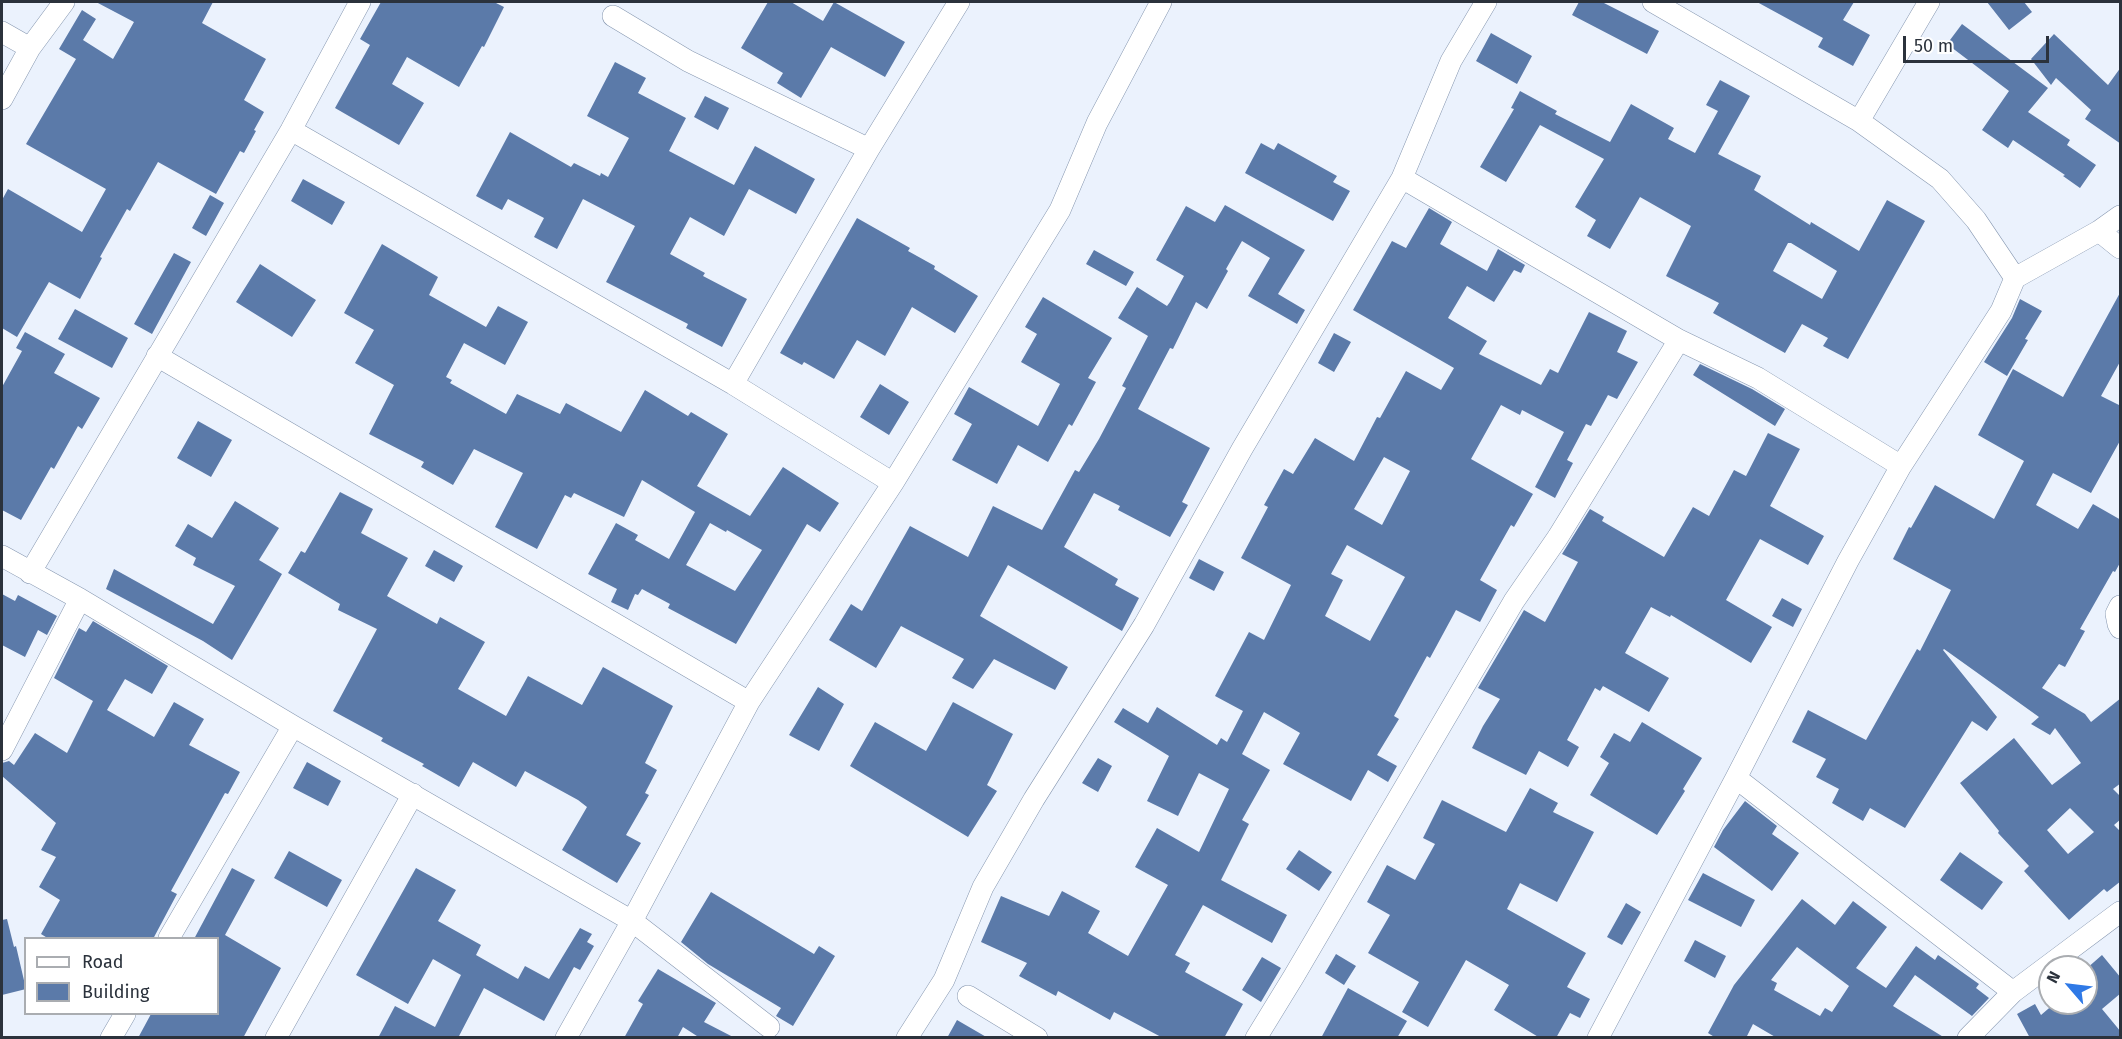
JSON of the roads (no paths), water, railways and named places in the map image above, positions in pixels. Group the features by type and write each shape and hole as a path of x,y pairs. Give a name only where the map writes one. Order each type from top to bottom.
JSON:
{"street":[{"path":"2,99 30,48 64,2"},
{"path":"30,573 291,130 360,2"},
{"path":"733,384 868,149 958,2"},
{"path":"566,1038 632,921 749,702 893,483 1060,210 1097,123 1161,2"},
{"path":"907,1038 944,980 983,887 1028,808 1144,625 1248,439 1402,178 1451,61 1486,2"},
{"path":"1653,2 1859,121 1940,179 1976,220 2015,278"},
{"path":"1859,121 1929,2"},
{"path":"613,16 688,61 868,149"},
{"path":"2,32 30,48"},
{"path":"291,130 733,384 893,483"},
{"path":"1402,178 1679,340 1758,378 1901,466"},
{"path":"1598,1038 1848,561 1901,466 2001,310 2015,278 2099,231 2121,216"},
{"path":"2099,231 2121,248"},
{"path":"1256,1038 1502,620 1558,537 1679,340"},
{"path":"157,356 749,702"},
{"path":"2,556 80,599 293,726 632,921 769,1027"},
{"path":"2,750 80,599"},
{"path":"2121,606 2116,614 2121,628"},
{"path":"170,937 293,726"},
{"path":"1736,778 2013,992"},
{"path":"276,1038 413,794"},
{"path":"1968,1038 2013,992 2121,912"},
{"path":"968,996 1037,1038"},
{"path":"111,1038 124,1015"}]}
